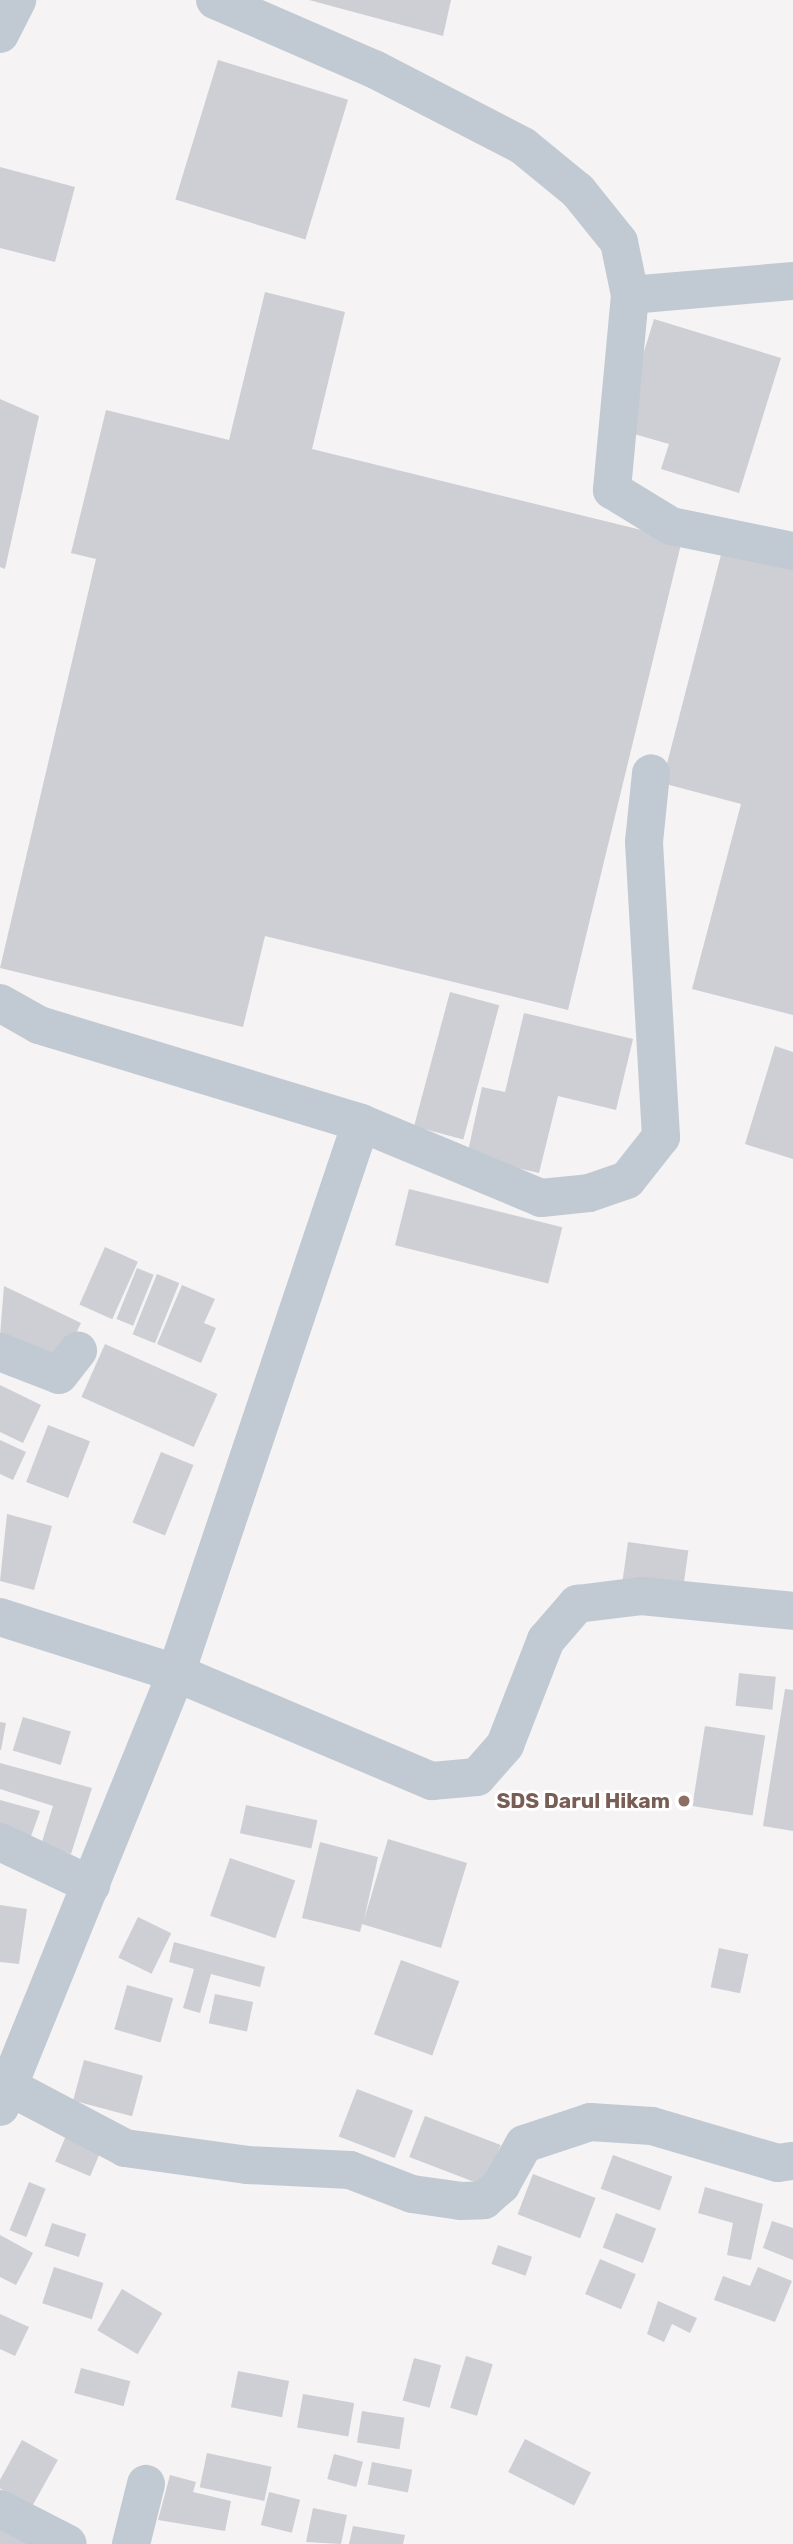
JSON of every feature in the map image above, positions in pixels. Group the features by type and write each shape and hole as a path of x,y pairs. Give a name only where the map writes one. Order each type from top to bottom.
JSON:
{"street":[{"path":"0,34 17,0"},
{"path":"215,0 374,69 523,146 578,191 619,242 630,295 612,490 671,526 793,551"},
{"path":"630,295 793,281"},
{"path":"0,1003 39,1026 361,1123 541,1198 589,1193 627,1180 652,1153 661,1116 644,842 651,773"},
{"path":"361,1123 176,1673 91,1885 3,2092 125,2148 247,2165 350,2170 412,2194 461,2201 484,2200 501,2185 524,2144 590,2122 652,2126 778,2163 793,2161"},
{"path":"0,1352 59,1375 78,1352"},
{"path":"0,1617 176,1673 271,1709 372,1760 443,1781 477,1777 505,1745 547,1640 577,1604 641,1596 782,1612 793,1583"},
{"path":"0,1842 91,1885"},
{"path":"131,2544 146,2484"},
{"path":"0,2509 68,2544"}],"building":[{"path":"309,0 451,0 443,36"},
{"path":"218,60 348,100 305,239 175,200"},
{"path":"0,167 75,187 55,262 0,248"},
{"path":"265,292 345,312 312,449 682,540 568,1010 265,936 243,1027 0,968 96,559 71,553 106,410 229,440"},
{"path":"654,319 781,358 739,493 661,469 669,444 620,430"},
{"path":"0,399 39,416 5,569 0,567"},
{"path":"722,551 793,569 793,1015 692,989 741,804 662,783"},
{"path":"450,992 499,1005 463,1139 414,1126"},
{"path":"524,1013 633,1039 616,1110 558,1096 539,1173 467,1156 482,1087 505,1092"},
{"path":"775,1046 793,1052 793,1159 745,1144"},
{"path":"409,1189 562,1227 548,1284 395,1245"},
{"path":"105,1247 138,1262 112,1319 79,1305"},
{"path":"137,1268 154,1275 133,1326 116,1319"},
{"path":"157,1274 179,1283 155,1343 133,1334"},
{"path":"182,1285 215,1299 204,1323 216,1328 201,1363 157,1344"},
{"path":"4,1286 81,1323 61,1365 0,1336"},
{"path":"105,1344 217,1394 194,1447 81,1397"},
{"path":"0,1385 41,1405 23,1443 0,1432"},
{"path":"48,1425 90,1441 68,1498 26,1482"},
{"path":"0,1440 26,1452 13,1480 0,1474"},
{"path":"161,1452 193,1465 165,1536 133,1522"},
{"path":"7,1514 52,1526 34,1590 0,1581"},
{"path":"628,1542 688,1550 683,1590 622,1582"},
{"path":"739,1673 776,1677 772,1710 736,1706"},
{"path":"785,1689 793,1690 793,1831 763,1826"},
{"path":"23,1717 71,1732 61,1765 13,1750"},
{"path":"0,1722 6,1723 1,1750 0,1750"},
{"path":"705,1726 765,1736 753,1816 692,1806"},
{"path":"0,1763 92,1788 71,1854 41,1845 53,1806 0,1789"},
{"path":"0,1800 40,1811 30,1839 0,1829"},
{"path":"246,1805 317,1820 311,1849 240,1833"},
{"path":"388,1839 467,1863 441,1948 362,1924 360,1932 302,1918 320,1842 378,1857 364,1920"},
{"path":"230,1858 295,1880 275,1938 210,1916"},
{"path":"0,1905 27,1909 19,1964 0,1962"},
{"path":"138,1917 171,1933 152,1974 118,1957"},
{"path":"174,1942 265,1967 260,1987 211,1974 200,2013 183,2008 194,1969 169,1962"},
{"path":"719,1948 748,1954 740,1993 711,1987"},
{"path":"401,1960 459,1981 432,2055 374,2034"},
{"path":"127,1985 173,1998 160,2042 114,2029"},
{"path":"215,1994 253,2002 247,2031 209,2023"},
{"path":"84,2060 143,2076 132,2116 73,2101"},
{"path":"357,2089 413,2111 395,2158 339,2137"},
{"path":"425,2116 501,2145 485,2186 409,2157"},
{"path":"68,2131 103,2146 90,2176 55,2161"},
{"path":"613,2155 672,2177 660,2210 601,2189"},
{"path":"533,2174 596,2198 580,2238 518,2214"},
{"path":"29,2182 46,2189 26,2237 10,2230"},
{"path":"705,2187 763,2204 751,2260 727,2255 733,2223 698,2213"},
{"path":"616,2213 656,2228 643,2263 603,2248"},
{"path":"772,2221 793,2228 793,2260 763,2248"},
{"path":"52,2223 86,2234 79,2257 45,2246"},
{"path":"0,2235 33,2253 16,2285 0,2277"},
{"path":"498,2245 532,2257 526,2276 491,2264"},
{"path":"600,2259 636,2274 621,2309 585,2294"},
{"path":"54,2267 103,2283 92,2319 42,2303"},
{"path":"758,2267 792,2281 775,2322 714,2300 723,2276 750,2286"},
{"path":"122,2289 162,2313 138,2354 97,2330"},
{"path":"658,2301 697,2318 690,2333 672,2324 664,2342 647,2334"},
{"path":"0,2314 29,2327 15,2356 0,2349"},
{"path":"466,2356 493,2364 477,2416 450,2408"},
{"path":"414,2358 441,2365 430,2408 403,2401"},
{"path":"81,2368 130,2381 124,2406 74,2393"},
{"path":"238,2371 289,2381 282,2417 231,2407"},
{"path":"303,2394 354,2403 348,2437 297,2427"},
{"path":"362,2411 404,2418 399,2449 357,2443"},
{"path":"525,2439 591,2473 574,2506 508,2472"},
{"path":"22,2440 58,2460 32,2506 0,2488 0,2480"},
{"path":"207,2453 272,2467 264,2501 200,2487"},
{"path":"334,2454 363,2462 356,2487 327,2479"},
{"path":"372,2462 412,2470 408,2492 368,2485"},
{"path":"170,2475 196,2482 193,2492 231,2501 225,2531 158,2520"},
{"path":"269,2492 300,2500 292,2533 261,2525"},
{"path":"313,2508 347,2515 341,2544 306,2542"},
{"path":"0,2522 30,2534 26,2544 0,2544"},
{"path":"353,2526 405,2535 403,2544 349,2544"}],"place":[{"name":"SDS Darul Hikam","path":"684,1801"}]}
